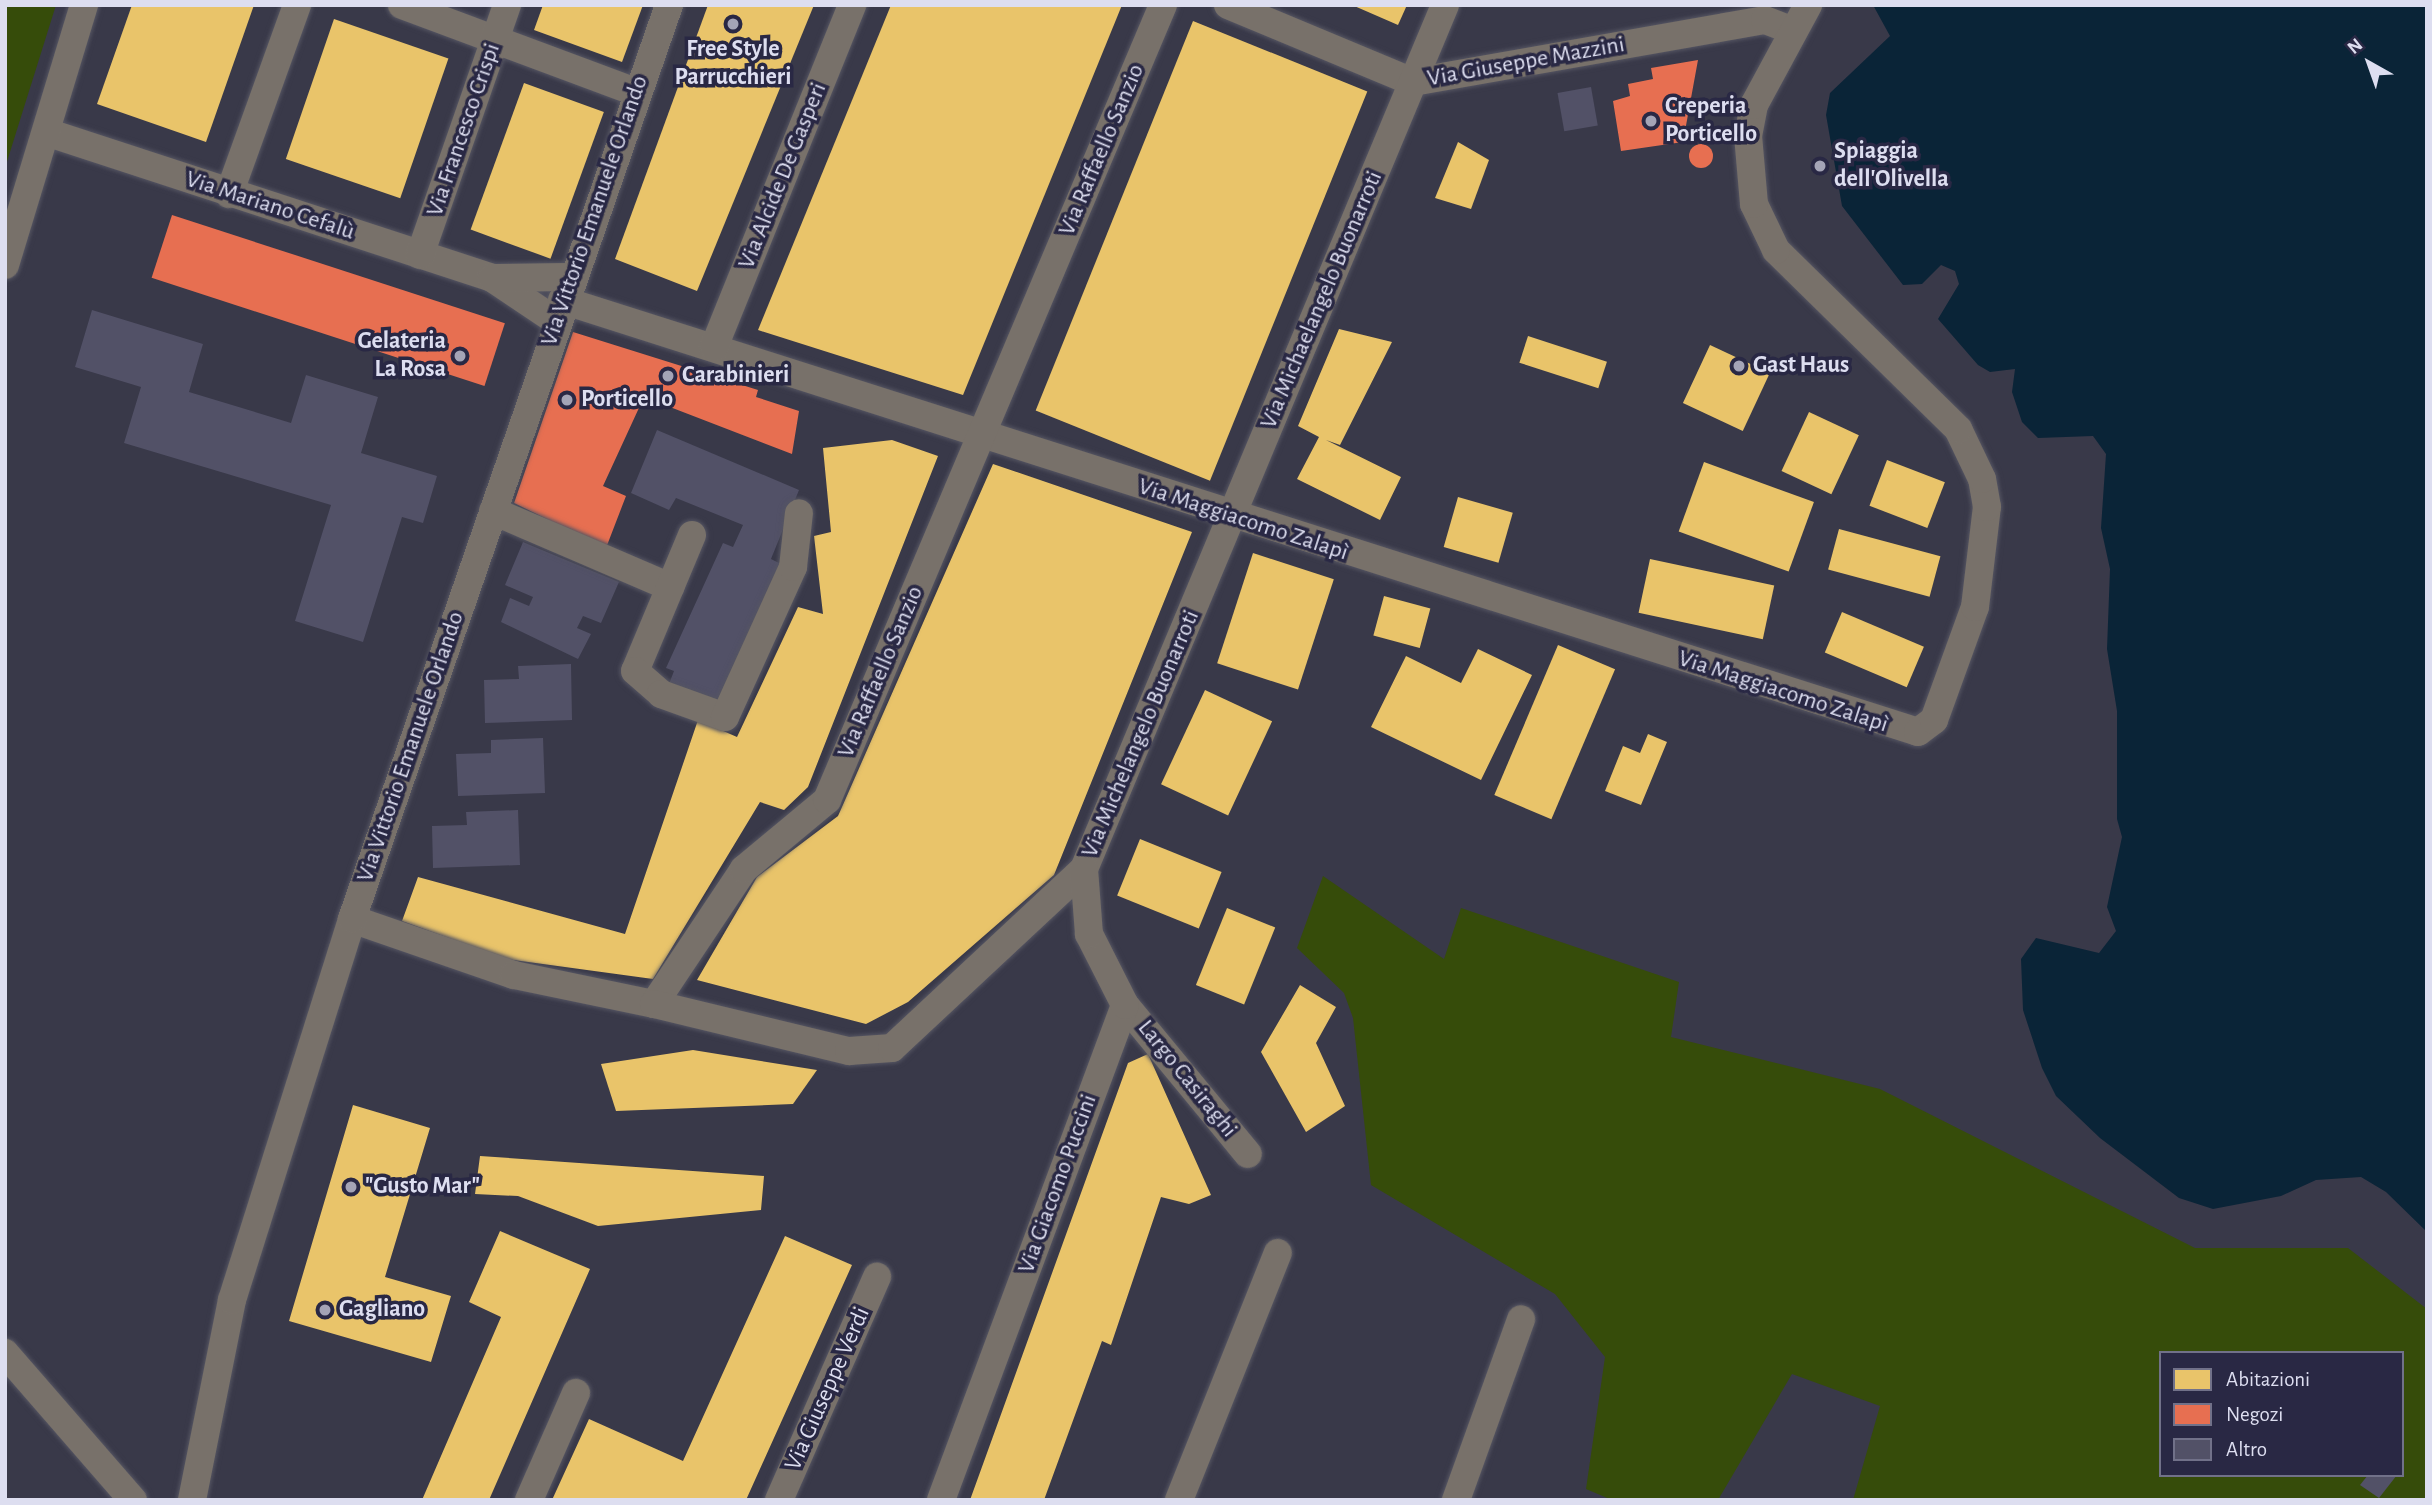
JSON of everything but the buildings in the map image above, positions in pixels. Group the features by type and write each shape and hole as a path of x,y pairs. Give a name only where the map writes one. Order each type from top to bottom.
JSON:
{"street":[{"path":"5,265 49,133 84,5"},
{"path":"229,194 297,5"},
{"path":"402,5 636,92"},
{"name":"Via Francesco Crispi","path":"420,255 507,5"},
{"name":"Via Vittorio Emanuele Orlando","path":"192,1500 232,1300 352,919 563,300 669,5"},
{"name":"Via Alcide De Gasperi","path":"715,347 852,5"},
{"name":"Via Raffaello Sanzio","path":"654,1004 744,869 827,800 1163,5"},
{"name":"Via Giuseppe Mazzini","path":"1228,5 1413,82 1765,20 1793,31"},
{"path":"1413,82 1445,5"},
{"path":"1793,31 1808,5"},
{"name":"Via Maggiacomo Zalapì","path":"563,300 1905,731 1924,730 1934,720 1975,607 1987,507 1982,479 1958,429 1873,340 1776,250 1754,204 1748,136 1754,105 1793,31"},
{"name":"Via Michaelangelo Buonarroti","path":"1232,517 1413,82"},
{"name":"Via Mariano Cefalù","path":"49,133 229,194 563,300"},
{"name":"Via Mariano Cefalù","path":"492,278 563,300"},
{"path":"493,511 670,587"},
{"path":"692,535 635,671 661,694 725,718 793,567 799,513"},
{"name":"Via Michelangelo Buonarroti","path":"654,1004 849,1051 882,1051 910,1035 1084,869 1232,517"},
{"path":"1084,869 1089,934 1125,1005"},
{"path":"352,919 514,975 654,1004"},
{"name":"Largo Casiraghi","path":"1125,1005 1248,1154"},
{"name":"Via Giacomo Puccini","path":"941,1500 1125,1005"},
{"path":"1180,1500 1278,1254"},
{"name":"Via Giuseppe Verdi","path":"779,1500 877,1277"},
{"path":"1456,1500 1521,1319"},
{"path":"5,1353 133,1500"},
{"path":"529,1500 576,1393"}],"green space":[{"path":"5,5 56,5 5,168"},
{"path":"1323,876 1444,959 1461,908 1679,982 1671,1037 1880,1089 2195,1248 2348,1248 2427,1309 2427,1500 1853,1500 1880,1406 1792,1374 1718,1500 1612,1500 1586,1489 1605,1357 1555,1294 1371,1185 1353,1018 1344,993 1297,948"}],"water":[{"path":"1873,5 2427,5 2427,1232 2386,1192 2361,1177 2316,1180 2281,1196 2213,1209 2179,1198 2100,1138 2056,1096 2042,1068 2023,1010 2021,959 2036,938 2099,953 2116,931 2107,907 2122,837 2117,819 2117,711 2107,649 2110,569 2101,528 2106,454 2093,436 2038,438 2022,422 2012,392 2015,369 1990,372 1978,365 1938,319 1959,284 1955,271 1941,265 1922,284 1903,285 1842,206 1826,115 1830,93 1890,36"}],"place":[{"name":"Free Style Parrucchieri","path":"733,24"},
{"name":"Creperia Porticello","path":"1651,121"},
{"name":"Spiaggia dell'Olivella","path":"1820,166"},
{"name":"Gelateria La Rosa","path":"460,356"},
{"name":"Gast Haus","path":"1739,366"},
{"name":"Carabinieri","path":"668,376"},
{"name":"Porticello","path":"567,400"},
{"name":"\"Gusto Mar\"","path":"351,1187"},
{"name":"Gagliano","path":"325,1310"}]}
